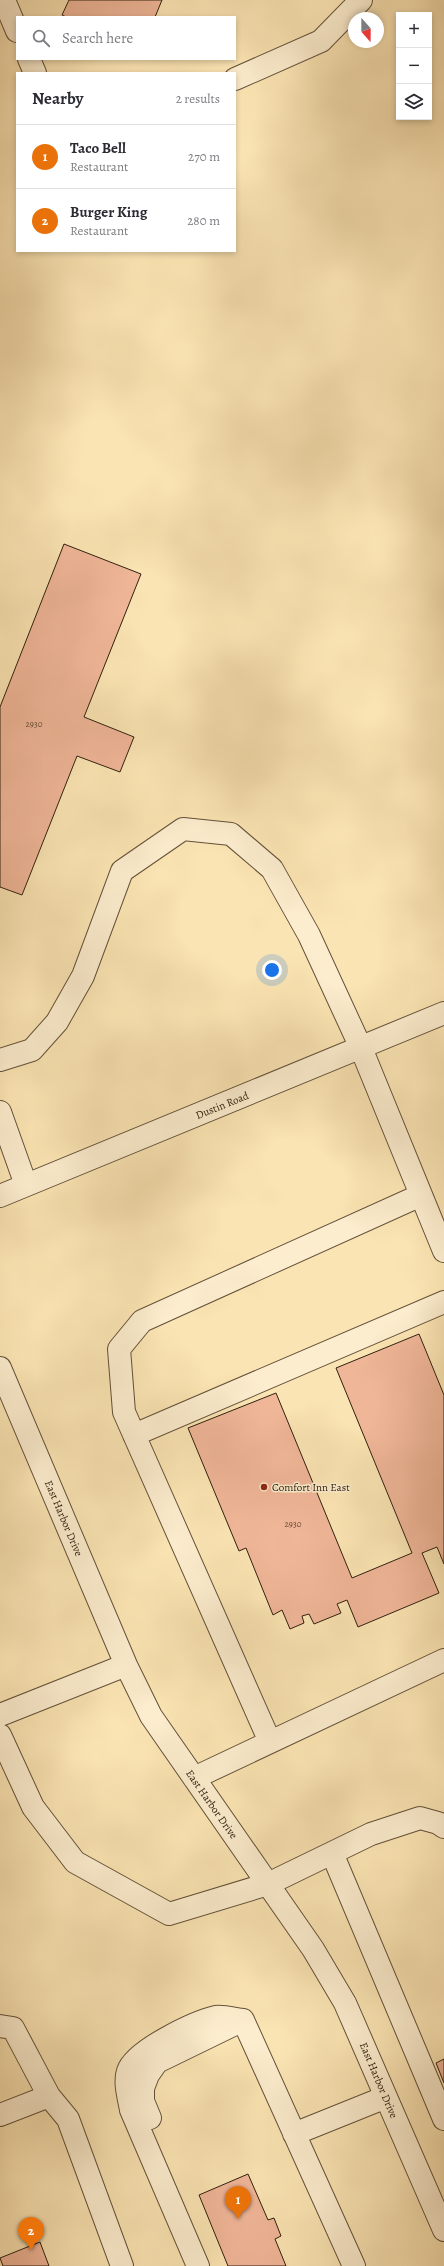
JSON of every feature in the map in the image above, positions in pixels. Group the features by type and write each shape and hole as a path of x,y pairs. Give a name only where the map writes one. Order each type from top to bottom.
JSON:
{"street":[{"path":"4,0 16,29"},
{"path":"236,79 321,41 360,0"},
{"path":"29,60 35,72"},
{"path":"0,1060 32,1050 57,1022 83,976 122,871 183,829 231,834 272,869 309,935 361,1048 444,1250"},
{"name":"Dustin Road","path":"0,1196 444,1013"},
{"path":"0,1112 26,1185"},
{"path":"270,1742 124,1412 119,1349 142,1321 421,1195"},
{"path":"134,1435 444,1302"},
{"name":"East Harbor Drive","path":"0,1368 126,1665 151,1716 313,1949 345,2003 444,2230"},
{"path":"194,1778 444,1660"},
{"path":"0,1715 126,1665"},
{"path":"0,1735 33,1806 75,1862 169,1914 268,1884 371,1834 420,1818 438,1823 444,1827"},
{"path":"332,1853 444,2119"},
{"path":"198,2266 131,2110 127,2085 128,2070 145,2051 173,2034 216,2017 243,2020"},
{"path":"243,2020 354,2266"},
{"path":"211,2266 143,2101 143,2088 148,2075 157,2062 243,2020"},
{"path":"0,2026 13,2028 49,2096 68,2119 122,2266"},
{"path":"0,2115 49,2096"},
{"path":"294,2134 386,2098"}],"building":[{"path":"69,0 162,0 155,16 62,15"},
{"path":"64,544 141,574 84,717 134,737 120,772 77,756 22,895 0,887 0,707"},
{"name":"Comfort Inn East","path":"419,1334 444,1395 444,1564 437,1547 422,1553 439,1593 358,1627 347,1600 337,1604 341,1613 314,1624 309,1614 302,1616 304,1623 290,1629 282,1610 273,1615 246,1548 239,1551 188,1428 276,1393 352,1578 412,1553 336,1368"},
{"path":"444,2059 444,2083 436,2063"},
{"path":"248,2174 268,2220 274,2218 281,2236 275,2239 286,2266 228,2266 199,2195"},
{"path":"40,2242 49,2266 3,2266 0,2258"}],"place":[{"name":"Comfort Inn East","path":"264,1487"},
{"name":"Taco Bell","path":"238,2219"},
{"name":"Burger King","path":"31,2250"}]}
